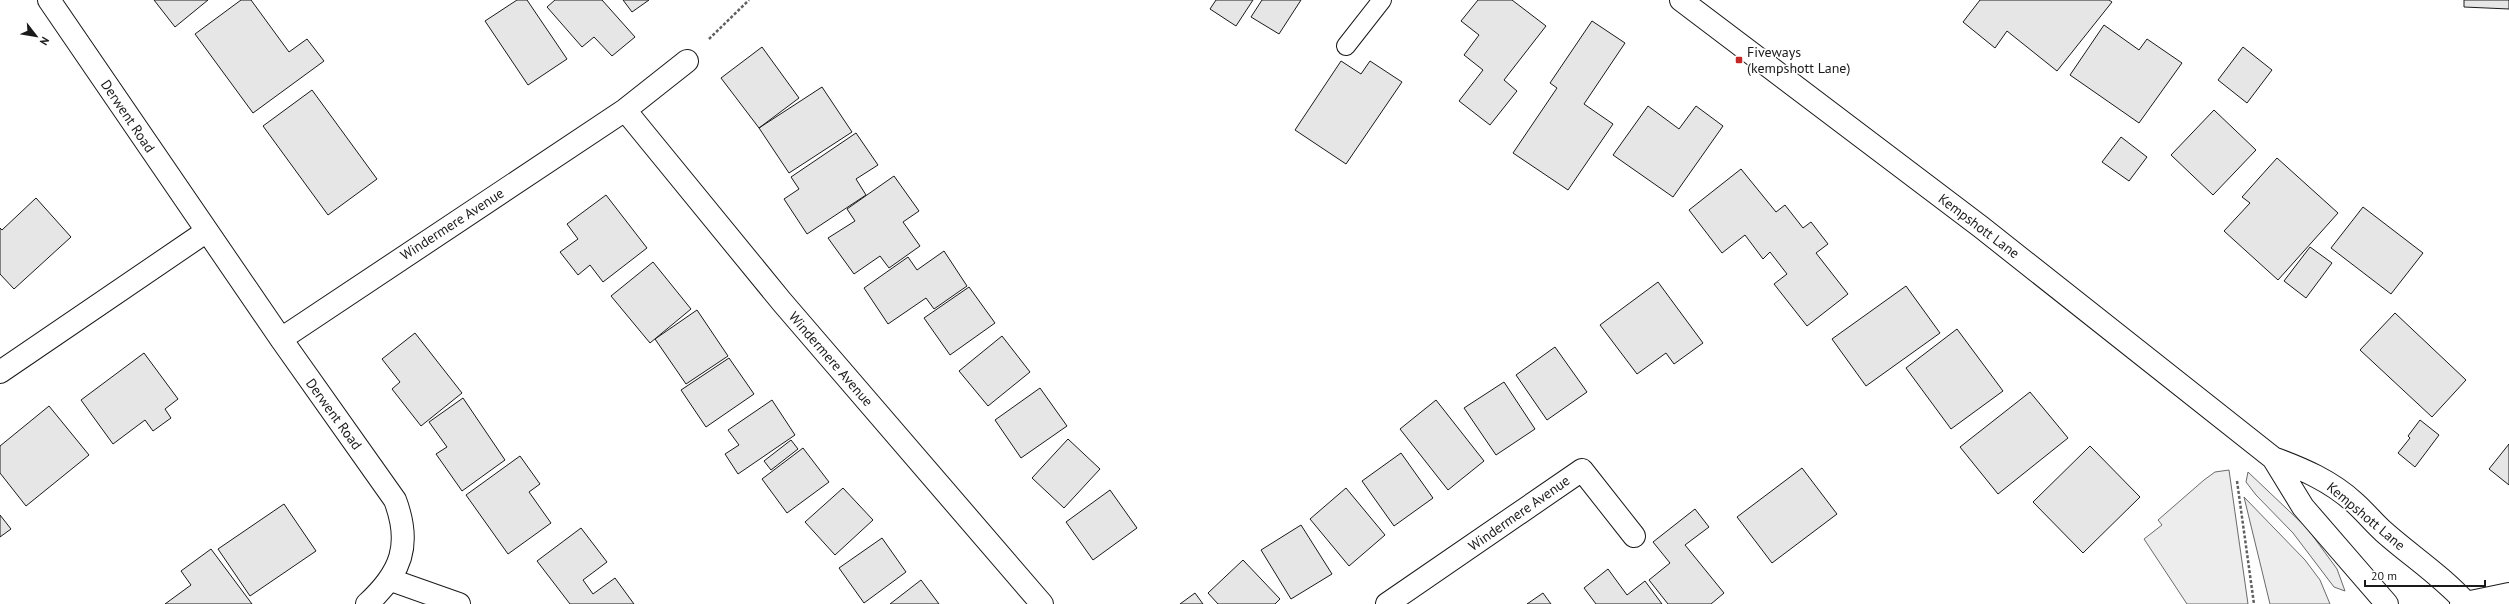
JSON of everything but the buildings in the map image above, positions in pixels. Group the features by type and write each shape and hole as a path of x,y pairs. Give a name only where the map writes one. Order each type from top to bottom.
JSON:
{"street":[{"name":"Derwent Road","path":"49,0 280,339 395,500 402,517 402,548 390,580 367,604"},
{"name":"Kempshott Lane","path":"1681,0 1987,232 2273,458 2311,472 2333,486 2356,504 2383,531 2446,582 2465,603"},
{"name":"Windermere Avenue","path":"280,339 625,110 687,61"},
{"name":"Windermere Avenue","path":"625,110 782,302 1042,604"},
{"path":"0,372 207,231"},
{"name":"Kempshott Lane","path":"2273,458 2303,507 2388,604"},
{"name":"Windermere Avenue","path":"1387,604 1582,470 1634,536"},
{"path":"390,580 459,604"},
{"path":"2465,603 2509,594"}],"lane":[{"path":"1346,46 1382,0"}],"path":[{"path":"687,61 749,0"},
{"path":"2237,481 2254,604"}],"shaded area":[{"path":"2229,470 2248,604 2187,604 2144,539 2162,525 2158,520 2204,480 2215,472"},
{"path":"2248,472 2307,528 2337,569 2345,591 2334,587 2293,533 2256,495 2246,482"},
{"path":"2244,497 2305,560 2320,580 2330,604 2270,604"}],"place":[{"name":"Fiveways (kempshott Lane)","path":"1739,60"}]}
